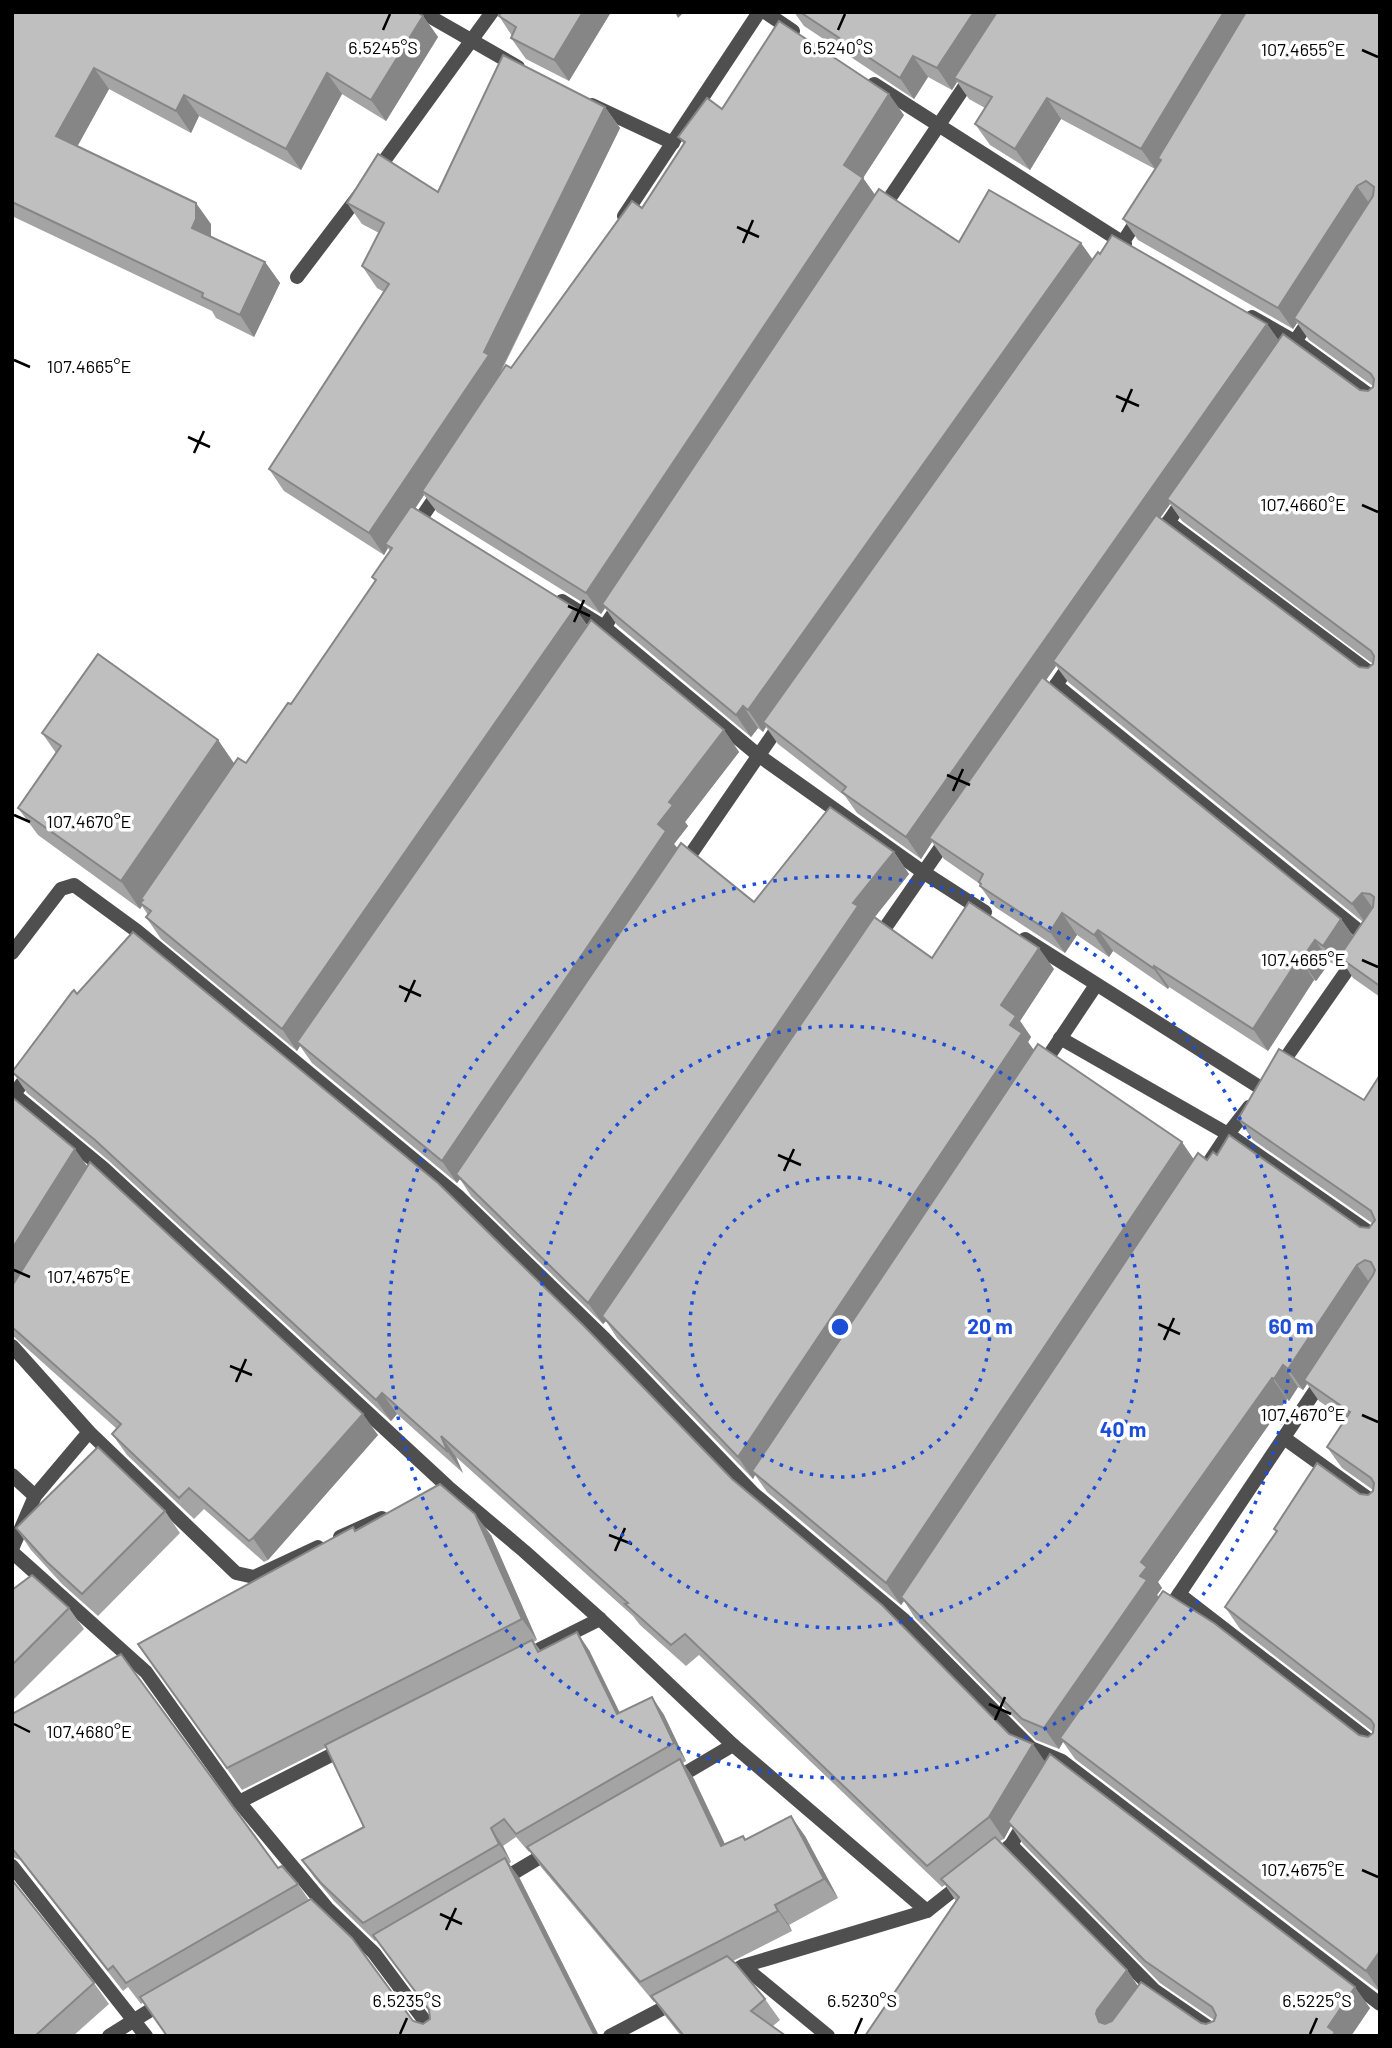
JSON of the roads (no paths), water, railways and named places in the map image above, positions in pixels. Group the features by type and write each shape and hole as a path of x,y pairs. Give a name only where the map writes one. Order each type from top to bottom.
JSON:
{"street":[{"path":"422,12 470,42 526,71"},
{"path":"298,277 492,12"},
{"path":"612,233 762,12 811,43"},
{"path":"876,219 984,58"},
{"path":"857,73 1129,246"},
{"path":"583,100 673,143"},
{"path":"1107,266 1129,246 1151,197"},
{"path":"1280,364 1324,299"},
{"path":"1238,309 1296,342 1380,403"},
{"path":"408,538 429,519 446,482"},
{"path":"1146,554 1192,488"},
{"path":"1168,522 1380,680"},
{"path":"548,592 604,627 758,755 923,872 992,917"},
{"path":"581,661 628,592"},
{"path":"1033,718 1079,653"},
{"path":"1056,685 1369,939"},
{"path":"674,879 790,709"},
{"path":"869,952 954,828"},
{"path":"12,953 61,889 74,885 137,931 302,1059 463,1191 609,1333 758,1489 907,1613 1031,1748 1063,1761 1380,2004"},
{"path":"1197,1180 1228,1134 1264,1090 1380,923"},
{"path":"1015,932 1264,1090"},
{"path":"1031,1082 1096,985"},
{"path":"1060,1038 1228,1134 1380,1240"},
{"path":"38,1061 13,1093 442,1490 524,1550 733,1745 927,1911"},
{"path":"12,1346 89,1432 236,1573 254,1577 400,1510"},
{"path":"1156,1628 1328,1370"},
{"path":"89,1432 35,1496 12,1550 146,1672 321,1911 380,1950 436,2036"},
{"path":"1284,1438 1380,1507"},
{"path":"12,1475 35,1496"},
{"path":"1179,1594 1380,1749"},
{"path":"513,1663 600,1619"},
{"path":"239,1802 363,1739"},
{"path":"662,1787 733,1745"},
{"path":"610,2036 743,1966 927,1911 1011,1845 1037,1803"},
{"path":"482,1891 566,1842"},
{"path":"1011,1845 1151,1995 1221,2036"},
{"path":"12,1866 146,2036"},
{"path":"743,1966 828,2036"},
{"path":"109,2036 182,1991"}]}
